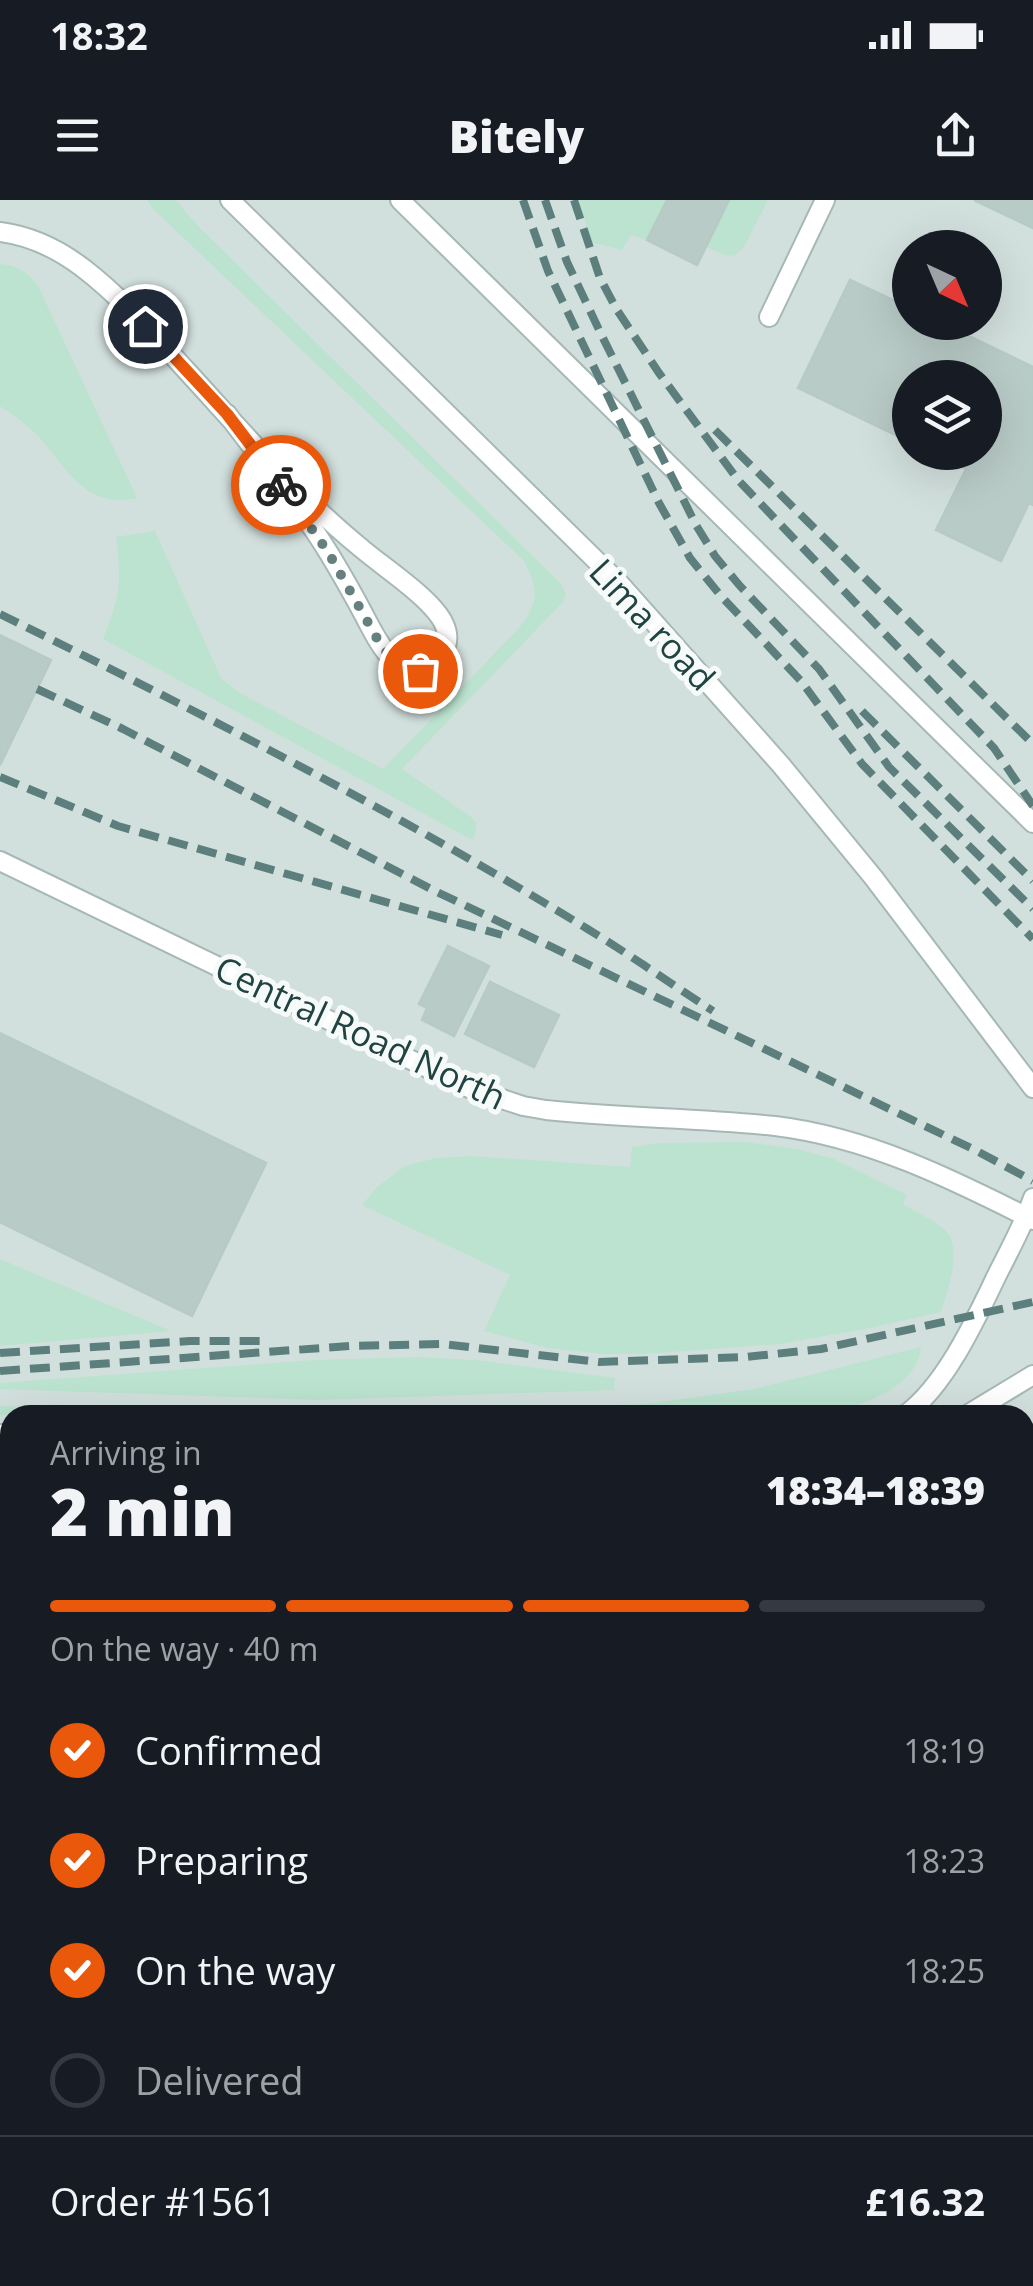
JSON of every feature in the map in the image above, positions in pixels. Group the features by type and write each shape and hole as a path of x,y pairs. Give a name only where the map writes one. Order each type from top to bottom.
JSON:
{"lane":[{"name":"Lima road","path":"230,200 619,584 781,764 1033,1088"},
{"path":"400,200 1033,823"},
{"path":"770,317 825,200"},
{"path":"0,232 46,244 83,268 126,306 227,414 310,504 425,600 439,615 448,638 446,649 430,666 410,670 383,649 328,552 227,414"},
{"name":"Central Road North","path":"0,862 468,1088 546,1110 777,1126 825,1136 922,1166 1031,1212"},
{"path":"917,1405 956,1355 1031,1212"},
{"path":"984,1405 1033,1375"}],"shaded area":[{"path":"0,200 1033,200 1033,1405 0,1405"}],"green space":[{"path":"147,200 176,200 561,584 566,594 563,602 402,769 476,822 472,840 103,639 118,589 116,537 155,531 221,678 238,692 383,769 519,628 535,596 524,561"},
{"path":"579,200 667,200 647,240 631,235 622,250 591,242"},
{"path":"729,200 768,200 744,247 734,256 706,247"},
{"path":"0,264 22,271 39,288 137,498 104,498 79,484 34,432 0,406"},
{"path":"745,1142 834,1159 907,1195 903,1204 944,1229 953,1246 953,1269 941,1312 780,1344 643,1354 548,1348 484,1331 510,1275 362,1205 377,1187 405,1166 436,1158 471,1156 630,1167 632,1147"},
{"path":"0,1259 171,1331 0,1346"},
{"path":"921,1347 910,1374 899,1384 857,1405 614,1405 754,1389"},
{"path":"418,1357 615,1378 614,1390 319,1400 0,1389 0,1383 315,1360"}],"building":[{"path":"667,200 729,200 697,265 647,240"},
{"path":"974,200 1033,200 1033,228"},
{"path":"850,280 892,300 892,340 977,340 1033,367 1033,505 1029,503 1001,561 936,530 966,470 1002,470 1002,360 892,360 892,433 798,388"},
{"path":"0,635 51,660 0,765"},
{"path":"448,946 489,966 454,1036 422,1020 427,1008 419,1004"},
{"path":"490,982 559,1015 534,1067 465,1034"},
{"path":"0,1033 266,1163 192,1316 0,1222"}],"railway":[{"path":"523,200 548,271 659,503 690,558 801,681 862,764 1033,939"},
{"path":"545,200 567,262 601,334 715,556 819,669 889,767 1033,909"},
{"path":"574,200 600,278 617,310 738,480 994,748 1033,806"},
{"path":"715,430 1033,744"},
{"path":"0,614 223,726 443,844 602,938 713,1011"},
{"path":"37,689 123,729 433,890 1033,1181"},
{"path":"862,711 1033,881"},
{"path":"0,777 118,826 502,935"},
{"path":"0,1371 350,1346 442,1344 599,1362 746,1357 821,1349 1033,1302"},
{"path":"0,1353 190,1341 265,1341"}],"way so far":[{"path":"281,485 328,552 383,649 400,666 420,671"}],"route":[{"path":"145,326 227,414 281,485"}]}
